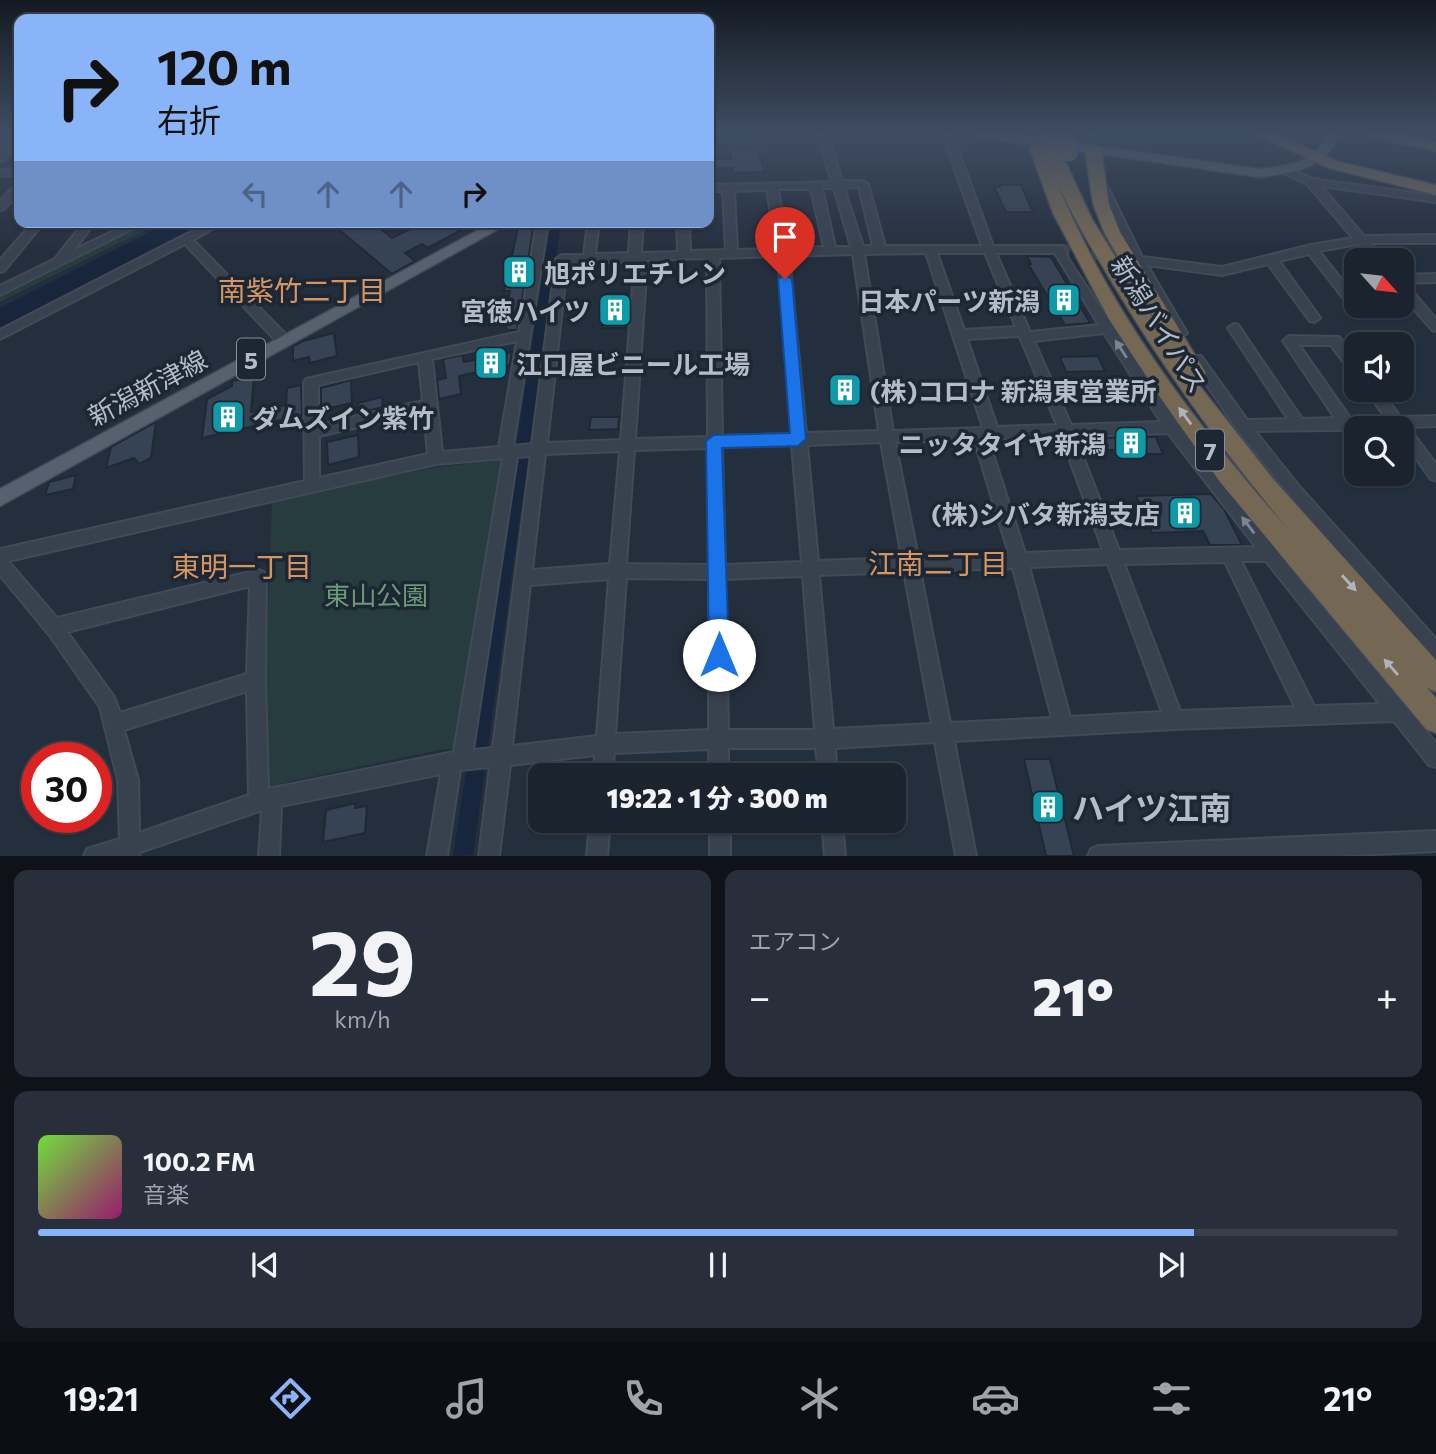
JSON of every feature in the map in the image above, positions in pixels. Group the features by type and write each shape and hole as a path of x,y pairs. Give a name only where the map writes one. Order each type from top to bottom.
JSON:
{"highway":[{"name":"新潟バイパス","path":"1054,173 1061,213 1073,237 1118,319 1167,392 1228,476 1436,719"},
{"name":"新潟バイパス","path":"1064,173 1091,233 1140,316 1192,391 1257,477 1436,679"},
{"name":"7","path":"1095,173 1101,204 1112,232 1189,364 1326,558"},
{"path":"1371,173 1436,190"}],"main road":[{"name":"新潟新津線","path":"0,498 489,228"}],"street":[{"path":"835,173 858,250 887,437 966,856"},
{"path":"961,173 989,250 1067,432 1174,720"},
{"path":"1291,173 1311,182 1436,199"},
{"path":"1096,179 1106,190 1135,260 1203,370 1243,426 1293,489 1436,653"},
{"path":"1311,182 1368,248"},
{"path":"714,188 863,184 880,250"},
{"path":"816,185 830,251"},
{"path":"772,186 783,252 808,567 827,763"},
{"path":"728,187 732,254"},
{"path":"0,207 14,192"},
{"path":"0,268 34,228"},
{"path":"57,263 85,228"},
{"path":"0,291 129,228"},
{"path":"0,335 207,228"},
{"path":"438,856 457,762 542,228"},
{"path":"589,258 593,228"},
{"path":"604,763 629,445 637,228"},
{"path":"683,228 684,255"},
{"path":"186,239 284,341"},
{"path":"1135,260 1222,271 1361,240 1436,239"},
{"path":"930,249 959,335 1063,726"},
{"path":"489,856 562,259 858,250 1059,249 1063,260 1171,427 1436,758"},
{"path":"1311,249 1344,291"},
{"path":"713,254 714,441 719,572 719,763"},
{"path":"1271,259 1314,318"},
{"path":"1414,278 1436,278"},
{"path":"0,279 24,279"},
{"path":"1414,300 1434,321"},
{"path":"959,335 1025,334 1107,328"},
{"path":"1234,328 1298,424"},
{"path":"312,485 311,382 525,335"},
{"path":"1344,353 1334,340 1289,341 1344,421"},
{"path":"425,356 436,458"},
{"path":"1382,402 1393,416"},
{"path":"312,432 430,405"},
{"path":"1414,421 1436,421"},
{"path":"1243,426 1344,422"},
{"path":"0,556 436,458 539,449 714,441 1171,427"},
{"path":"1414,445 1436,475"},
{"path":"522,578 619,571 719,572 1019,560 1270,554"},
{"path":"1229,555 1309,715"},
{"path":"0,563 54,627 108,703 128,780 130,851"},
{"path":"54,627 258,577 256,680 269,856"},
{"path":"113,724 256,680"},
{"path":"94,856 130,851 265,800 457,762 606,744 825,738 1174,720 1397,712"},
{"path":"597,856 599,833"},
{"path":"720,833 720,856"},
{"path":"833,833 835,856"},
{"path":"1098,856 1349,850 1436,841"}],"green space":[{"path":"137,228 150,228 0,302 0,295"},
{"name":"東山公園","path":"507,458 460,748 291,781 262,791 272,501 427,469"}],"water":[{"path":"157,228 195,228 0,328 0,308"},
{"path":"550,228 560,228 473,855 453,856"}],"building":[{"path":"999,185 1021,185 1033,212 1006,212 994,187 1000,187"},
{"path":"337,228 380,228 392,238 412,228 465,228 428,248 422,244 405,253 415,261 392,274"},
{"name":"旭ポリエチレン","path":"518,228 533,228 517,330 507,330 504,317 510,291 504,291"},
{"name":"日本パーツ新潟","path":"1027,256 1051,257 1090,323 1065,325 1028,264 1031,264"},
{"name":"宮徳ハイツ","path":"606,293 628,293 625,328 602,328"},
{"path":"334,333 337,356 310,363 309,357 293,361 293,346"},
{"path":"512,352 510,365 459,376 461,394 439,399 437,380 446,378 443,359 462,355 464,362"},
{"path":"1098,356 1105,371 1066,372 1060,357"},
{"name":"(株)コロナ 新潟東営業所","path":"833,376 855,376 859,403 836,403"},
{"name":"ダムズイン紫竹","path":"254,377 251,412 286,405 287,388 301,385 302,415 202,438 207,399 232,386 232,381"},
{"path":"351,380 352,403 321,410 321,388"},
{"path":"382,397 383,407 359,413 358,403"},
{"path":"591,417 619,417 618,429 589,430"},
{"path":"156,422 151,458 139,464 134,458 106,468 111,447"},
{"path":"358,435 359,457 328,465 327,442"},
{"name":"ニッタタイヤ新潟","path":"1156,437 1163,454 1121,454 1120,450 1105,450 1101,438"},
{"path":"76,475 73,489 45,495 49,482"},
{"name":"(株)シバタ新潟支店","path":"1211,494 1224,509 1242,545 1210,545 1203,531 1152,533 1136,496"},
{"name":"ハイツ江南","path":"1024,759 1050,759 1074,856 1046,856"},
{"path":"356,803 355,808 367,806 365,833 323,842 326,810"}],"tunnel":[{"path":"1059,249 1133,260"}],"place":[{"name":"旭ポリエチレン","path":"519,272"},
{"name":"日本パーツ新潟","path":"1064,300"},
{"name":"宮徳ハイツ","path":"615,310"},
{"name":"江口屋ビニール工場","path":"491,363"},
{"name":"(株)コロナ 新潟東営業所","path":"845,390"},
{"name":"ダムズイン紫竹","path":"228,417"},
{"name":"ニッタタイヤ新潟","path":"1131,443"},
{"name":"(株)シバタ新潟支店","path":"1185,513"},
{"name":"ハイツ江南","path":"1048,807"}],"district":[{"name":"南紫竹二丁目","path":"302,290"},
{"name":"江南二丁目","path":"938,563"},
{"name":"東明一丁目","path":"242,566"}],"route":[{"path":"719,655 714,441 798,439 785,279"}]}
